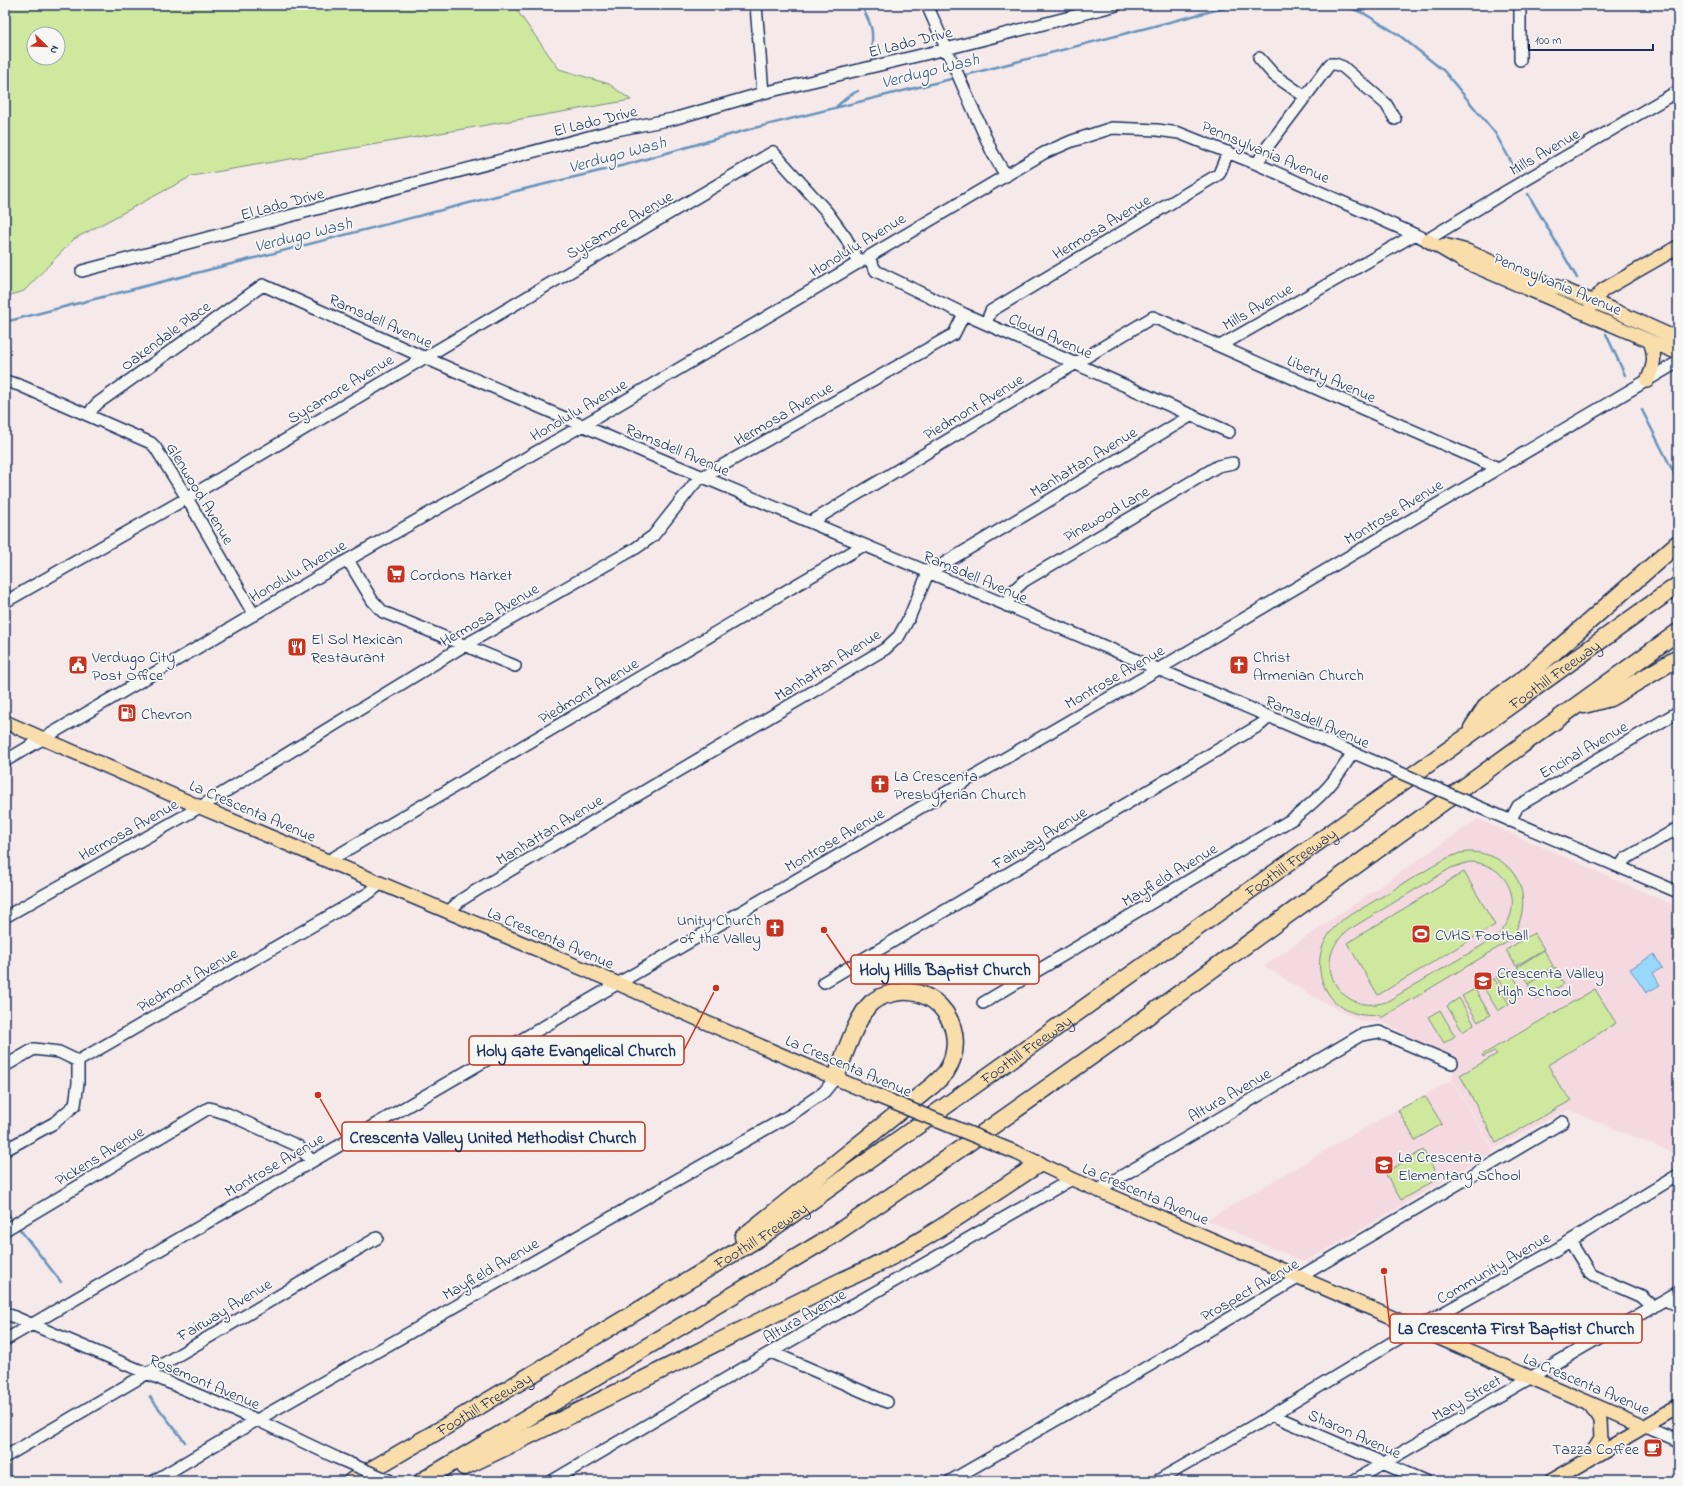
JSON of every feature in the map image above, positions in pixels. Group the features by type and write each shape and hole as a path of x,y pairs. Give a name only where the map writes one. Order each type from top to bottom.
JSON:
{"highway":[{"path":"1465,738 1487,705 1526,677 1678,543"},
{"name":"Foothill Freeway","path":"352,1481 762,1236 1465,738 1678,585"},
{"path":"422,1481 832,1236 960,1149 1126,1032 1678,632"},
{"path":"1575,708 1610,698 1678,658"},
{"path":"687,1282 920,1095 945,1073 952,1060 955,1047 954,1035 950,1020 934,1001 923,994 897,992 885,995 871,1003 862,1015 836,1077"},
{"path":"434,1481 579,1412 713,1344 864,1271 927,1235 1039,1164"}],"main road":[{"name":"Pennsylvania Avenue","path":"1427,240 1467,251 1516,273 1560,288 1678,339"},
{"name":"Pennsylvania Avenue","path":"1427,240 1463,261 1678,353"},
{"path":"1588,314 1593,302 1604,290 1678,247"},
{"path":"1647,381 1651,373 1655,355 1650,341"},
{"name":"La Crescenta Avenue","path":"5,722 200,807 836,1077 870,1093 1017,1153 1072,1179 1645,1427"},
{"path":"1587,1460 1600,1439 1600,1420 1590,1404"},
{"path":"1551,1481 1678,1407"}],"street":[{"path":"756,5 763,93"},
{"path":"927,5 992,152 1006,176"},
{"name":"El Lado Drive","path":"82,271 163,251 611,131 673,119 763,93 946,49 1118,5"},
{"path":"1520,5 1520,60"},
{"path":"1260,58 1274,75 1304,96"},
{"path":"1257,164 1265,150 1304,96 1330,64 1335,64 1342,67 1386,104 1395,119"},
{"name":"Mills Avenue","path":"1427,240 1505,192 1678,91"},
{"name":"Honolulu Avenue","path":"5,761 254,614 584,425 1044,153 1072,141 1112,128 1157,130 1179,133"},
{"name":"Pennsylvania Avenue","path":"1179,133 1257,164 1427,240"},
{"name":"Cloud Avenue","path":"773,152 827,212 863,260 876,271 964,314 1229,432"},
{"name":"Sycamore Avenue","path":"5,602 186,498 773,152"},
{"name":"Hermosa Avenue","path":"986,323 991,311 1219,174 1228,152"},
{"name":"Mills Avenue","path":"1220,346 1414,234"},
{"name":"Ramsdell Avenue","path":"263,285 423,357 702,477 1158,669 1269,718 1352,752 1678,892"},
{"name":"Oakendale Place","path":"89,415 98,403 263,285"},
{"name":"Hermosa Avenue","path":"5,917 200,807 465,645 648,540 702,477 954,334 964,314"},
{"name":"Liberty Avenue","path":"1152,318 1220,346 1498,468"},
{"name":"Piedmont Avenue","path":"811,522 1152,318"},
{"name":"Montrose Avenue","path":"5,1340 1158,669 1678,362"},
{"name":"Glenwood Avenue","path":"5,381 19,385 151,443 155,447 186,498 254,614"},
{"name":"Manhattan Avenue","path":"448,912 461,900 477,890 885,649 899,636 909,618 928,573 1192,415"},
{"name":"Pinewood Lane","path":"1007,606 1013,591 1024,581 1218,466 1233,462"},
{"name":"Piedmont Avenue","path":"328,861 864,545"},
{"path":"348,560 372,600 383,612 515,666"},
{"name":"Encinal Avenue","path":"1510,821 1518,806 1678,712"},
{"name":"Fairway Avenue","path":"824,982 1260,725 1269,718"},
{"name":"Mayfield Avenue","path":"983,1003 1294,818 1318,800 1332,784 1352,752"},
{"path":"1620,868 1625,859 1678,828"},
{"name":"Piedmont Avenue","path":"78,1061 369,893 381,883"},
{"name":"Altura Avenue","path":"1098,1190 1361,1035 1379,1032 1452,1063"},
{"path":"5,1066 34,1049 59,1052 78,1061 78,1083 75,1105 54,1123 5,1150"},
{"name":"Mayfield Avenue","path":"154,1481 256,1420 792,1114 824,1092 836,1077"},
{"name":"Pickens Avenue","path":"5,1230 209,1108 228,1114 298,1146 312,1161"},
{"name":"Prospect Avenue","path":"950,1481 1563,1122"},
{"name":"Community Avenue","path":"1156,1481 1272,1415 1416,1328 1570,1241 1678,1175"},
{"name":"Altura Avenue","path":"552,1481 771,1352 1072,1179"},
{"name":"Fairway Avenue","path":"5,1457 377,1238"},
{"path":"1570,1241 1589,1272 1594,1276 1642,1297 1653,1307"},
{"name":"Mary Street","path":"1353,1481 1678,1292"},
{"path":"1665,1300 1678,1306"},
{"name":"Rosemont Avenue","path":"5,1312 256,1420 337,1458 391,1481"},
{"path":"771,1352 887,1402"},
{"name":"Sharon Avenue","path":"1272,1415 1425,1481"},
{"name":"La Crescenta Avenue","path":"1645,1427 1678,1440"}],"shaded area":[{"name":"Crescenta Valley High School","path":"1478,819 1678,907 1678,1155 1569,1110 1560,1113 1494,1149 1452,1080 1456,1056 1427,1045 1380,1021 1362,1022 1312,996 1264,966"},
{"name":"La Crescenta Elementary School","path":"1451,1080 1494,1151 1328,1249 1304,1262 1207,1220 1348,1137"}],"green space":[{"path":"5,5 513,5 559,69 609,84 631,100 192,176 74,239 24,291 5,297 5,51 9,42 5,42"},
{"path":"1468,852 1483,854 1497,859 1508,866 1516,876 1521,888 1523,901 1521,915 1516,930 1519,935 1381,1018 1379,1015 1359,1014 1343,1008 1330,996 1322,982 1320,966 1322,949 1330,933 1344,919 1445,859 1460,853","holes":["1469,862 1484,865 1496,871 1505,880 1511,891 1512,903 1510,916 1504,928 1493,939 1386,1002 1369,1004 1354,1001 1342,993 1334,982 1330,969 1331,955 1338,941 1350,929 1451,868"]},
{"name":"CVHS Football","path":"1464,872 1495,925 1378,995 1347,943"},
{"path":"1534,933 1544,949 1516,966 1506,950"},
{"path":"1544,950 1553,966 1528,983 1517,967"},
{"path":"1555,967 1564,984 1536,1000 1528,984"},
{"path":"1509,969 1524,994 1512,1002 1496,976"},
{"path":"1494,978 1509,1004 1498,1011 1482,985"},
{"path":"1475,989 1490,1015 1478,1022 1462,996"},
{"path":"1595,989 1616,1023 1548,1065 1561,1088 1572,1100 1496,1143 1460,1075 1497,1054 1494,1051 1483,1057 1482,1055"},
{"path":"1459,998 1474,1024 1463,1032 1447,1006"},
{"path":"1440,1010 1455,1036 1444,1043 1428,1017"},
{"path":"1425,1096 1442,1124 1415,1140 1398,1110"},
{"path":"1423,1150 1439,1178 1401,1200 1385,1173"}],"water":[{"path":"1654,954 1662,968 1653,973 1660,985 1646,993 1630,969"}],"waterway":[{"path":"861,5 868,18 871,28 871,53"},
{"name":"Verdugo Wash","path":"962,76 1235,5"},
{"path":"1344,5 1365,14 1399,35 1444,71 1495,133 1517,172"},
{"name":"Verdugo Wash","path":"5,322 512,192 625,165 750,129 955,78"},
{"path":"837,106 850,95 858,91"},
{"path":"1528,194 1577,278"},
{"path":"1606,334 1625,375"},
{"path":"1642,410 1678,481"},
{"path":"5,1210 10,1217"},
{"path":"18,1227 61,1282"},
{"path":"150,1397 185,1442"}],"place":[{"name":"Cordons Market","path":"396,574"},
{"name":"El Sol Mexican Restaurant","path":"297,647"},
{"name":"Verdugo City Post Office","path":"78,665"},
{"name":"Christ Armenian Church","path":"1239,665"},
{"name":"Chevron","path":"127,713"},
{"name":"La Crescenta Presbyterian Church","path":"880,784"},
{"name":"Unity Church of the Valley","path":"775,928"},
{"name":"Holy Hills Baptist Church","path":"824,930"},
{"name":"CVHS Football","path":"1421,934"},
{"name":"Crescenta Valley High School","path":"1483,981"},
{"name":"Holy Gate Evangelical Church","path":"716,988"},
{"name":"Crescenta Valley United Methodist Church","path":"318,1095"},
{"name":"La Crescenta Elementary School","path":"1384,1165"},
{"name":"La Crescenta First Baptist Church","path":"1384,1271"},
{"name":"Tazza Coffee","path":"1653,1448"}]}
